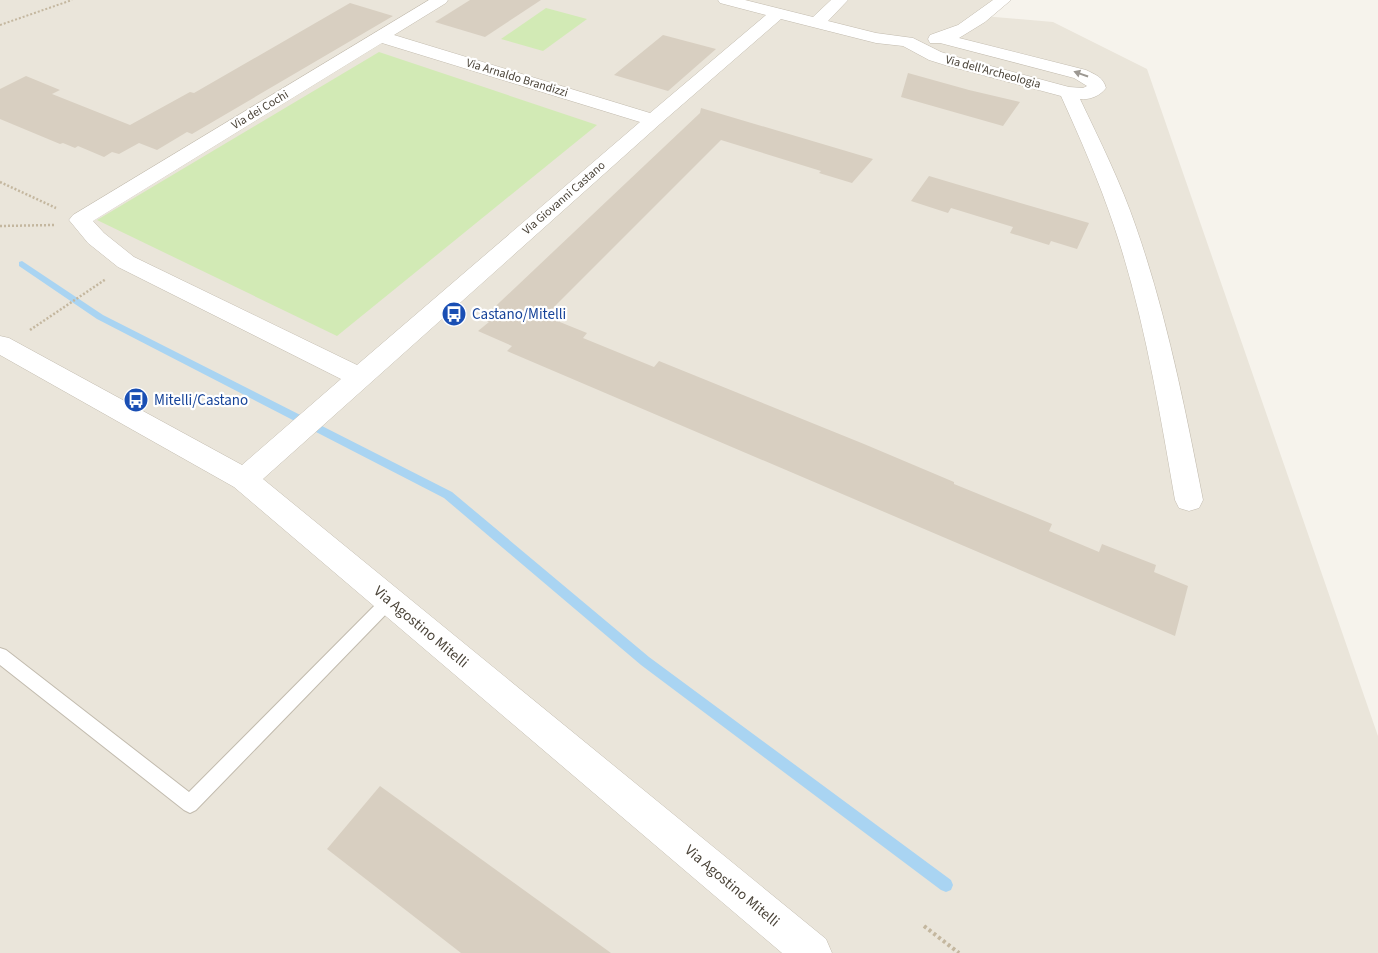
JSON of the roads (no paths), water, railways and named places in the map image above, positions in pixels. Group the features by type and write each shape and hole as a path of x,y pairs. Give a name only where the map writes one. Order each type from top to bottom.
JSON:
{"street":[{"name":"Via dei Cochi","path":"355,381 126,262 96,238 80,220 440,0"},
{"name":"Via dell'Archeologia","path":"726,0 884,39 907,42 935,56 951,61 1068,92 1092,92 1097,88 1097,84 1091,78 1080,74 941,38"},
{"path":"816,23 840,0"},
{"path":"907,42 941,38 967,29 1003,0"},
{"name":"Via Giovanni Castano","path":"244,479 653,120 778,13"},
{"name":"Via Arnaldo Brandizzi","path":"380,37 653,120"},
{"path":"1068,92 1116,204 1133,252 1168,390 1189,500"},
{"name":"Via Agostino Mitelli","path":"0,344 244,479 812,953"}],"lane":[{"path":"0,655 190,804 389,601"}],"waterway":[{"path":"22,264 100,317 448,495 645,661 946,885"}],"place":[{"name":"Castano/Mitelli","path":"454,314"},
{"name":"Mitelli/Castano","path":"136,400"}]}
